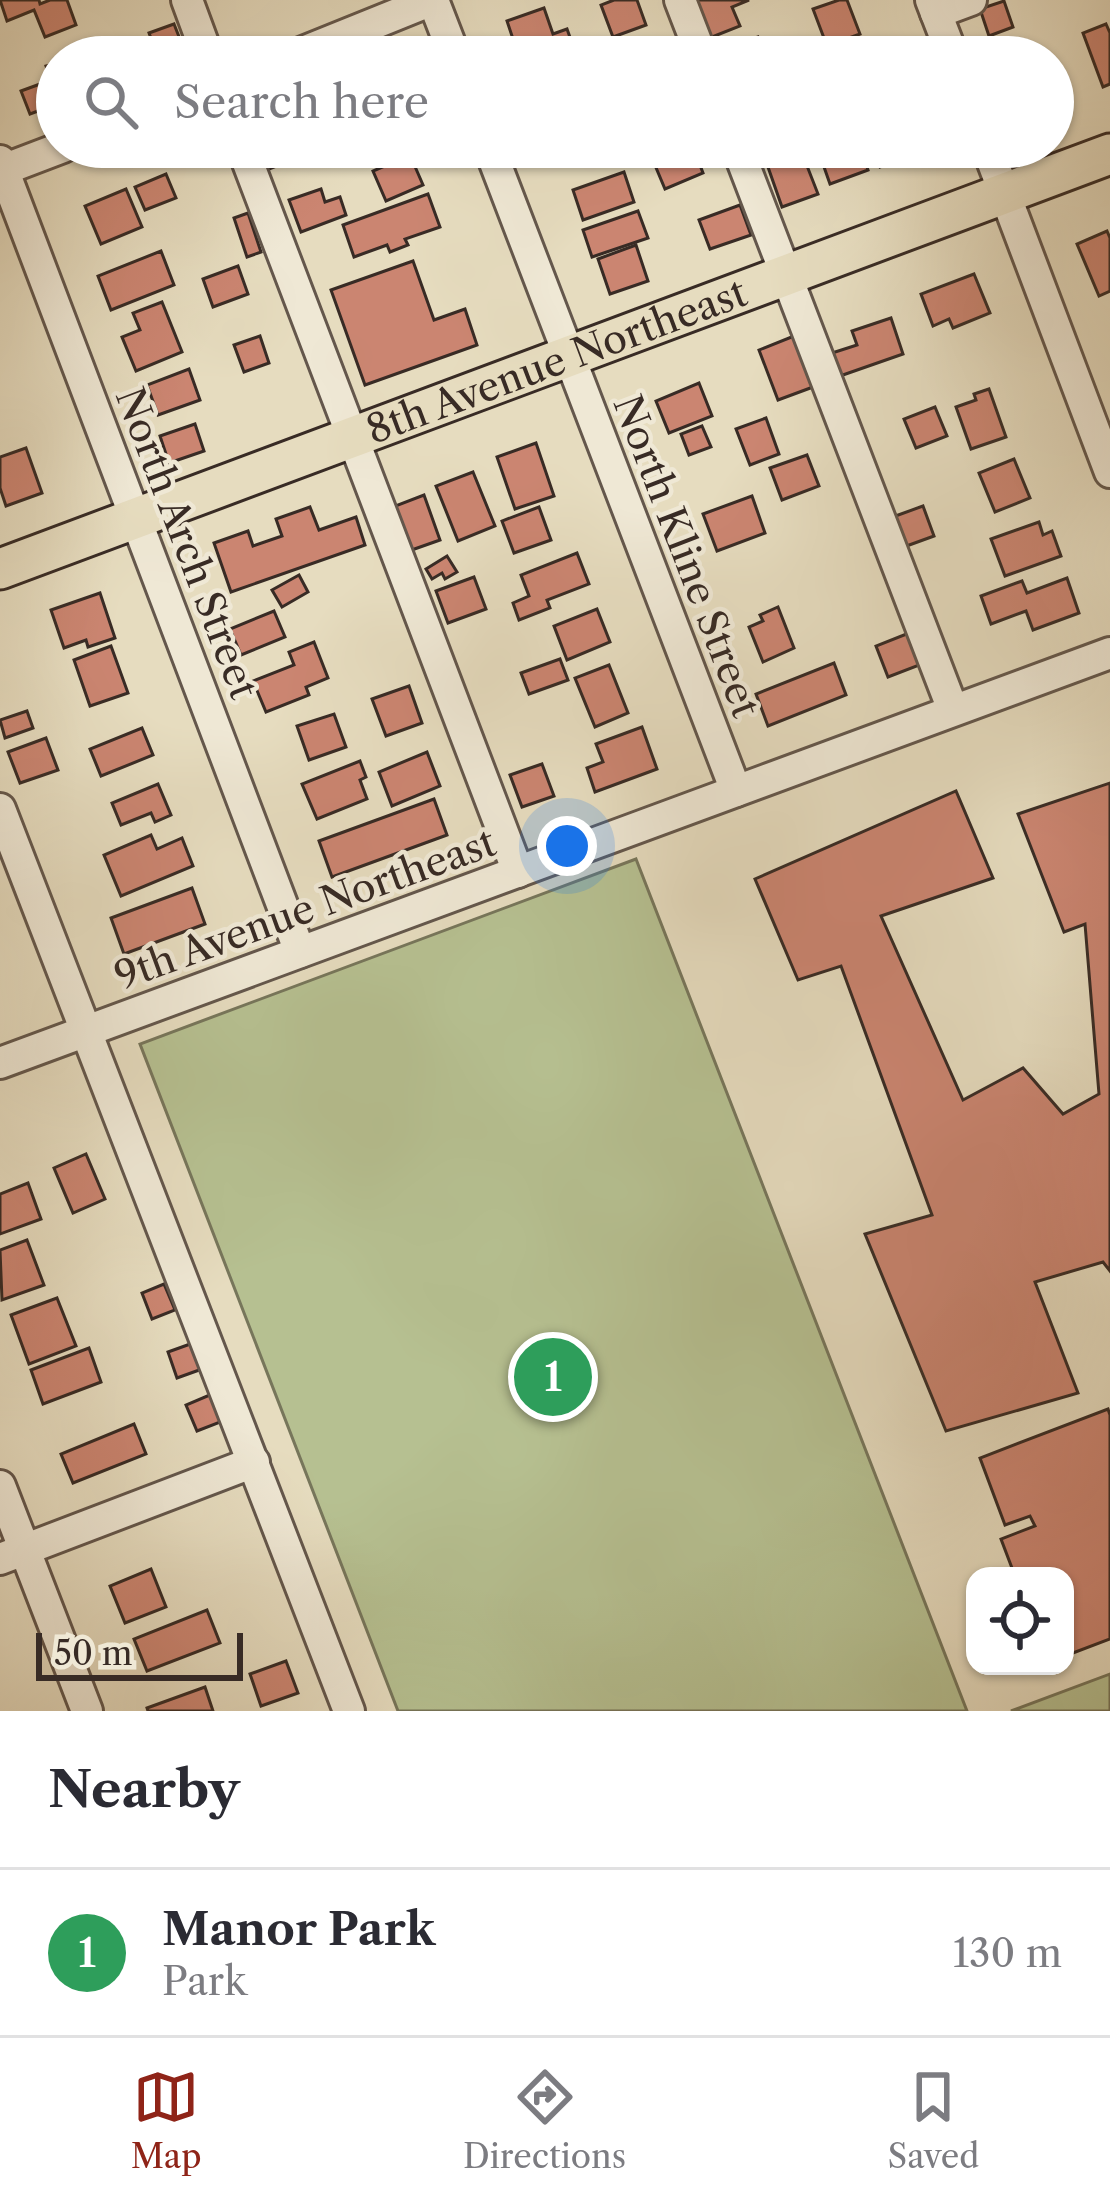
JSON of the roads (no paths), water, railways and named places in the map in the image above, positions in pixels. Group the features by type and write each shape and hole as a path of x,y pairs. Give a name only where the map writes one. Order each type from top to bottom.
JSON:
{"main road":[{"name":"8th Avenue Northeast","path":"1074,168 1110,154"},
{"name":"8th Avenue Northeast","path":"0,568 1073,168"}],"street":[{"path":"187,0 200,36"},
{"path":"343,36 433,0 447,36"},
{"path":"680,0 694,36"},
{"path":"945,36 933,7 970,0"},
{"path":"1,168 36,156"},
{"name":"North Arch Street","path":"1,168 300,952"},
{"path":"250,168 518,872"},
{"name":"North Kline Street","path":"497,168 736,791"},
{"path":"745,168 953,710"},
{"path":"995,168 1110,472"},
{"name":"9th Avenue Northeast","path":"0,1063 1110,653"},
{"path":"0,809 349,1711"},
{"path":"12,1554 254,1462"},
{"path":"0,1486 12,1554 87,1711"}],"place":[{"name":"Manor Park","path":"553,1377"}]}
